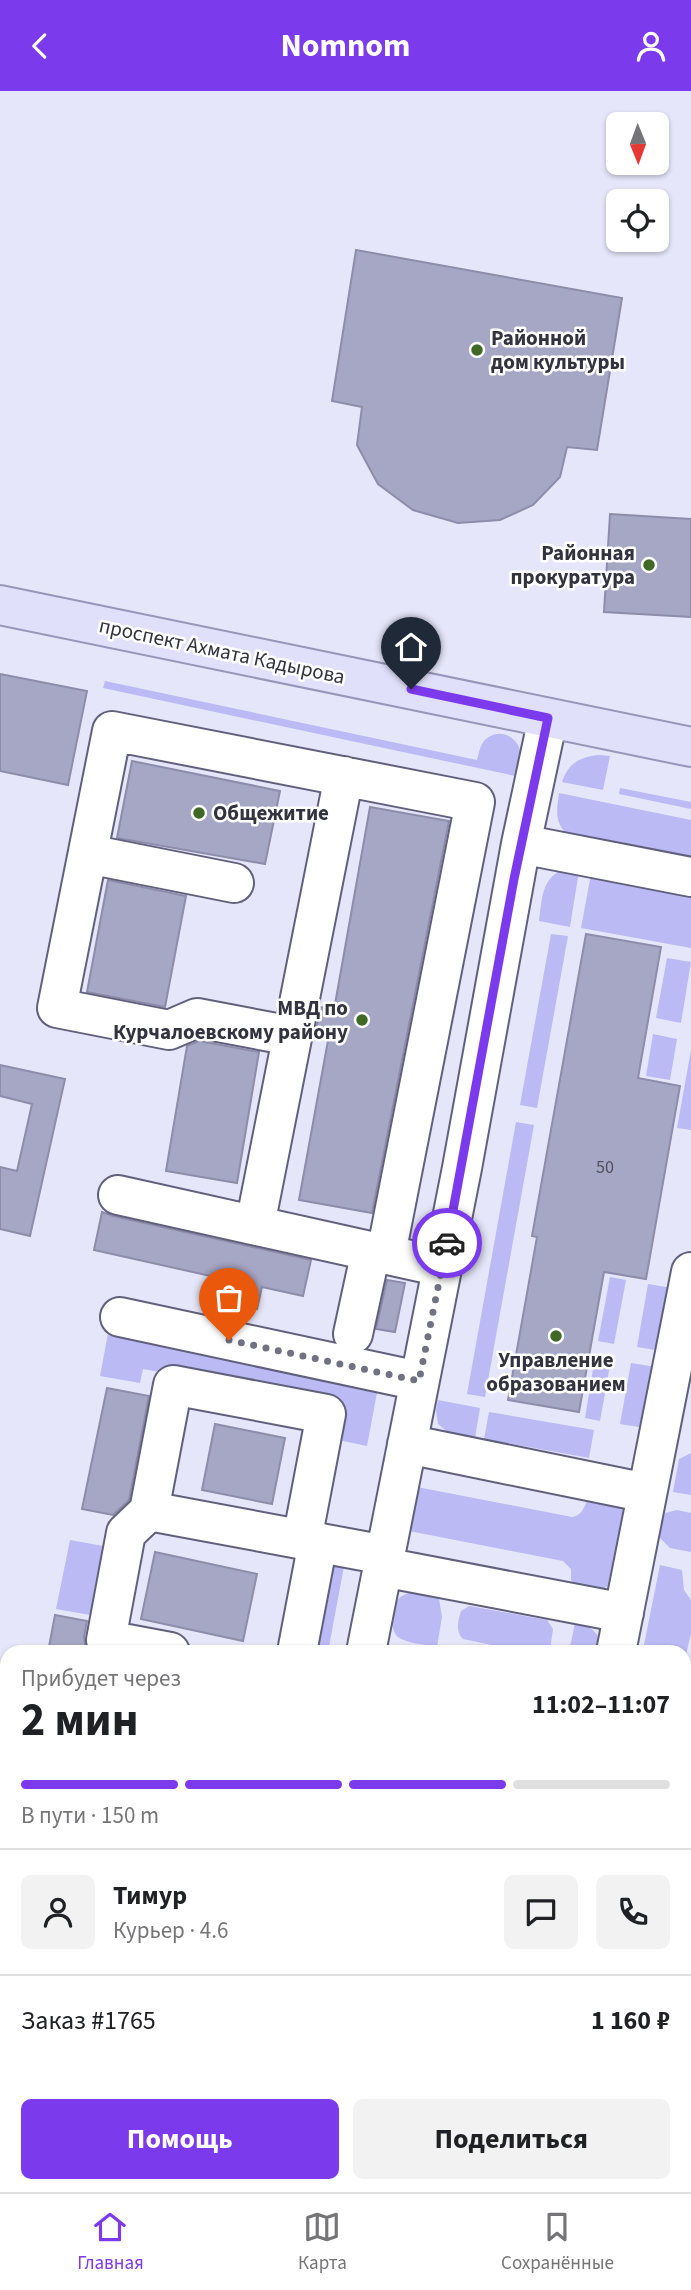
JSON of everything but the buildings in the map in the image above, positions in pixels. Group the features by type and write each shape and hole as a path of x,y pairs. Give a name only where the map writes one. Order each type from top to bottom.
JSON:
{"main road":[{"name":"проспект Ахмата Кадырова","path":"0,605 691,747"}],"lane":[{"path":"367,1645 521,844 548,718"},
{"path":"292,1036 197,1018 169,1030 57,1008 112,731 475,802 379,1253 353,1334"},
{"path":"255,1225 344,776"},
{"path":"521,844 691,877"},
{"path":"88,854 234,883"},
{"path":"118,1195 442,1267"},
{"path":"617,1645 691,1272"},
{"path":"120,1317 419,1381"},
{"path":"133,1645 106,1640 126,1534 149,1511 173,1385 326,1413 298,1645"},
{"path":"407,1444 647,1493"},
{"path":"149,1511 310,1541 384,1561 624,1613"}],"shaded area":[{"path":"105,681 477,760 484,741 491,735 508,735 519,747 520,777 103,688"},
{"path":"598,755 610,756 603,790 562,782 567,770 575,763"},
{"path":"620,788 691,802 691,809 619,794"},
{"path":"559,793 691,820 691,861 567,834 558,820"},
{"path":"562,870 579,871 570,927 539,921 546,885"},
{"path":"591,874 691,891 691,948 581,928"},
{"path":"551,934 568,936 537,1108 520,1105"},
{"path":"667,958 691,962 681,1023 656,1018"},
{"path":"653,1034 677,1039 670,1080 646,1076"},
{"path":"691,1050 691,1130 677,1128"},
{"path":"516,1122 534,1125 485,1397 467,1394"},
{"path":"610,1277 626,1280 614,1344 598,1341"},
{"path":"648,1284 672,1288 661,1351 637,1347"},
{"path":"109,1328 379,1382 367,1446 338,1440 344,1406 143,1369 140,1383 100,1376"},
{"path":"595,1357 611,1360 600,1421 585,1418"},
{"path":"631,1363 656,1367 645,1428 620,1424"},
{"path":"438,1400 480,1408 475,1438 450,1434 438,1424"},
{"path":"489,1412 594,1430 589,1458 484,1439"},
{"path":"691,1453 691,1495 673,1492 679,1459"},
{"path":"417,1487 572,1517 581,1512 590,1497 622,1505 625,1511 610,1585 599,1591 576,1587 571,1580 571,1569 563,1561 409,1531"},
{"path":"677,1510 691,1513 691,1552 670,1548 660,1538 659,1532 665,1513"},
{"path":"70,1540 109,1547 96,1616 56,1609"},
{"path":"332,1559 345,1561 329,1645 315,1645"},
{"path":"660,1565 682,1570 684,1590 691,1600 688,1645 644,1645"},
{"path":"413,1592 433,1595 439,1599 442,1617 437,1645 406,1641 395,1633 393,1609 402,1596"},
{"path":"469,1606 547,1620 553,1629 551,1645 492,1645 463,1639 458,1629 461,1611"},
{"path":"575,1623 587,1626 595,1632 601,1645 570,1645"}],"way so far":[{"path":"229,1340 419,1381 447,1243"}],"place":[{"name":"Районной дом культуры","path":"477,350"},
{"name":"Районная прокуратура","path":"649,565"},
{"name":"Общежитие","path":"199,813"},
{"name":"МВД по Курчалоевскому району","path":"362,1020"},
{"name":"Управление образованием","path":"556,1336"}],"route":[{"path":"411,689 548,718 514,879 447,1243"}]}
